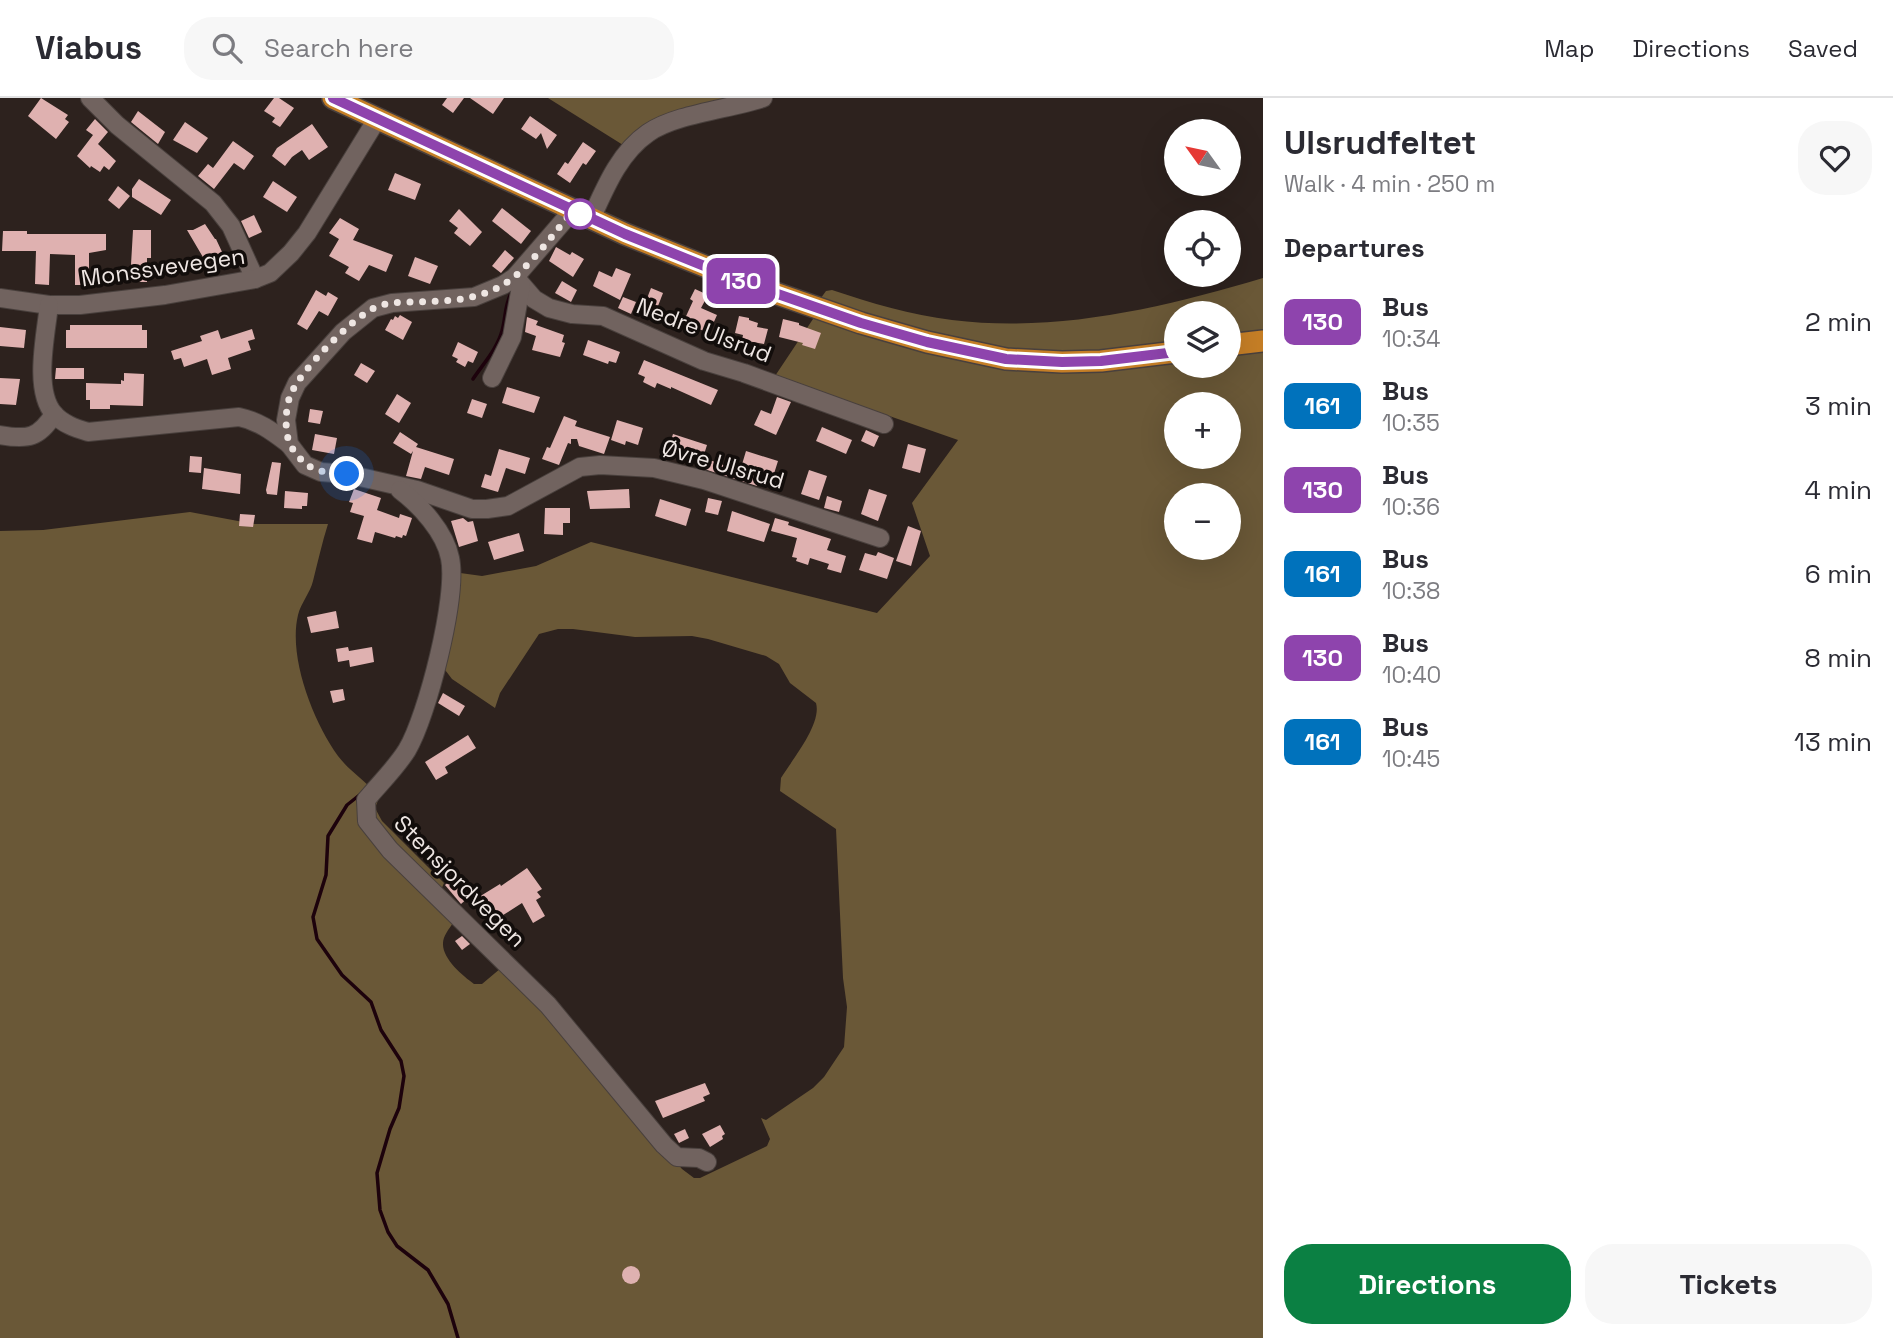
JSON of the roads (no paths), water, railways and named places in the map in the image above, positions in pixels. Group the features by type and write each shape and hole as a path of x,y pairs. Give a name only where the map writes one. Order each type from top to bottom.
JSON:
{"main road":[{"path":"333,98 582,215 749,284 861,323 927,342 1006,359 1101,361 1164,353"},
{"path":"1241,344 1263,341"}],"street":[{"path":"90,98 117,125 213,203 231,226 255,279"},
{"path":"289,444 286,421 289,398 297,383 343,332 373,308 392,303 474,298 518,281 582,215 631,147 649,131 669,122 763,98"},
{"name":"Monssvevegen","path":"0,298 49,305 80,305 166,295 255,279 270,273 307,233 377,119"},
{"path":"492,379 512,337 518,281"},
{"name":"Nedre Ulsrud","path":"518,281 534,299 549,308 572,314 603,316 704,361 884,424"},
{"path":"0,435 28,437 43,431 54,414 45,399 42,381 49,305"},
{"name":"Stensjordvegen","path":"54,414 69,426 88,432 239,417 258,423 289,444 305,466 321,472 347,474 394,485 415,502 443,541 450,558 451,580 442,641 425,707 407,751 366,800 367,821 390,850 428,889 548,1005 664,1145 677,1157 699,1158 707,1162"},
{"name":"Øvre Ulsrud","path":"394,485 472,509 491,509 508,506 580,467 600,465 654,468 717,484 880,538"}],"waterway":[{"path":"473,379 500,338 511,293"},
{"path":"362,793 347,805 328,836 326,875 313,917 317,939 342,975 371,1002 381,1030 401,1061 404,1076 399,1108 377,1173 380,1210 388,1232 397,1246 428,1270 448,1304 458,1338"}]}
